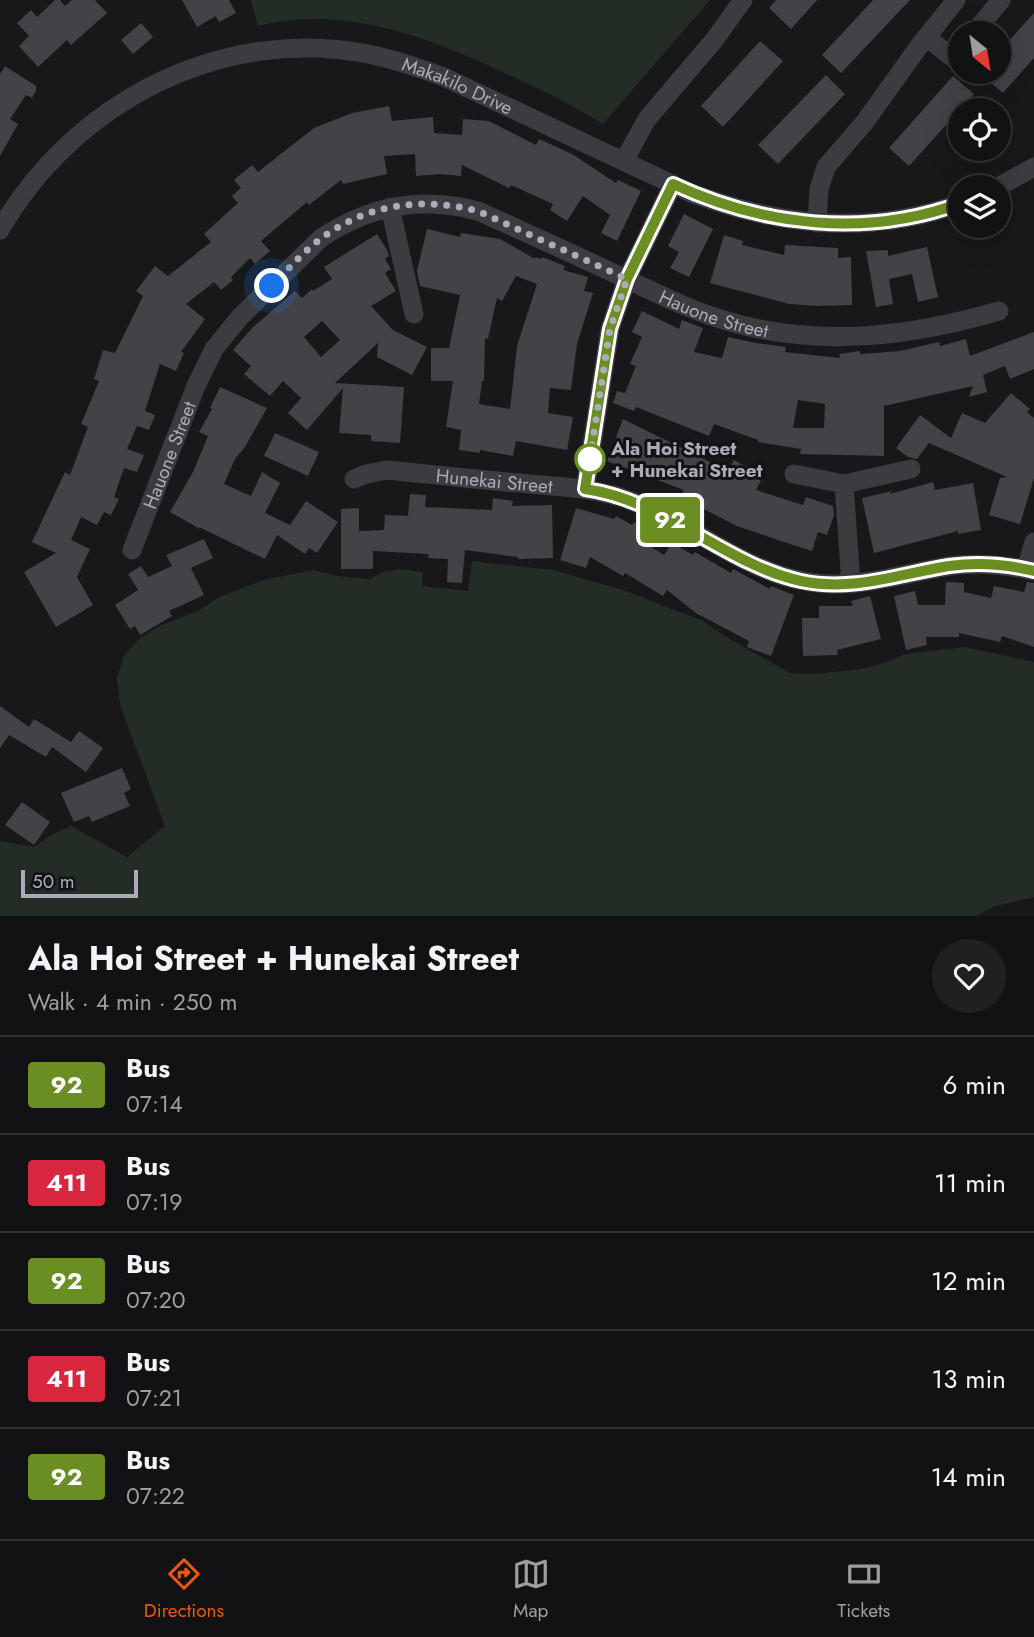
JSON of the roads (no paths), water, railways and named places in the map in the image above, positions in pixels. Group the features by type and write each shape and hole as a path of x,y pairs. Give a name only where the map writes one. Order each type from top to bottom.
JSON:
{"street":[{"path":"624,161 647,119 743,0"},
{"path":"817,223 819,189 826,167 864,123 956,0"},
{"path":"984,21 1001,0"},
{"path":"926,37 948,54"},
{"name":"Makakilo Drive","path":"0,230 37,175 65,145 96,119 130,96 166,78 205,64 245,54 285,49 353,52 406,63 444,77 673,184 732,208 774,218 817,223 861,223 904,218 948,206"},
{"path":"1011,180 1034,167"},
{"path":"585,489 608,338 627,279 673,184"},
{"name":"Hauone Street","path":"132,550 204,367 226,332 321,238 357,217 390,207 438,203 478,211 676,304 728,322 782,333 837,337 892,335 946,326 999,311"},
{"path":"390,207 414,314"},
{"path":"794,474 844,484 911,469"},
{"name":"Hunekai Street","path":"354,480 373,472 387,470 585,489 621,497 645,507 781,576 825,584 890,579 951,566 992,564 1030,570"},
{"path":"844,484 851,584"},
{"path":"1030,570 1034,542"}],"place":[{"name":"Ala Hoi Street + Hunekai Street","path":"590,459"}]}
